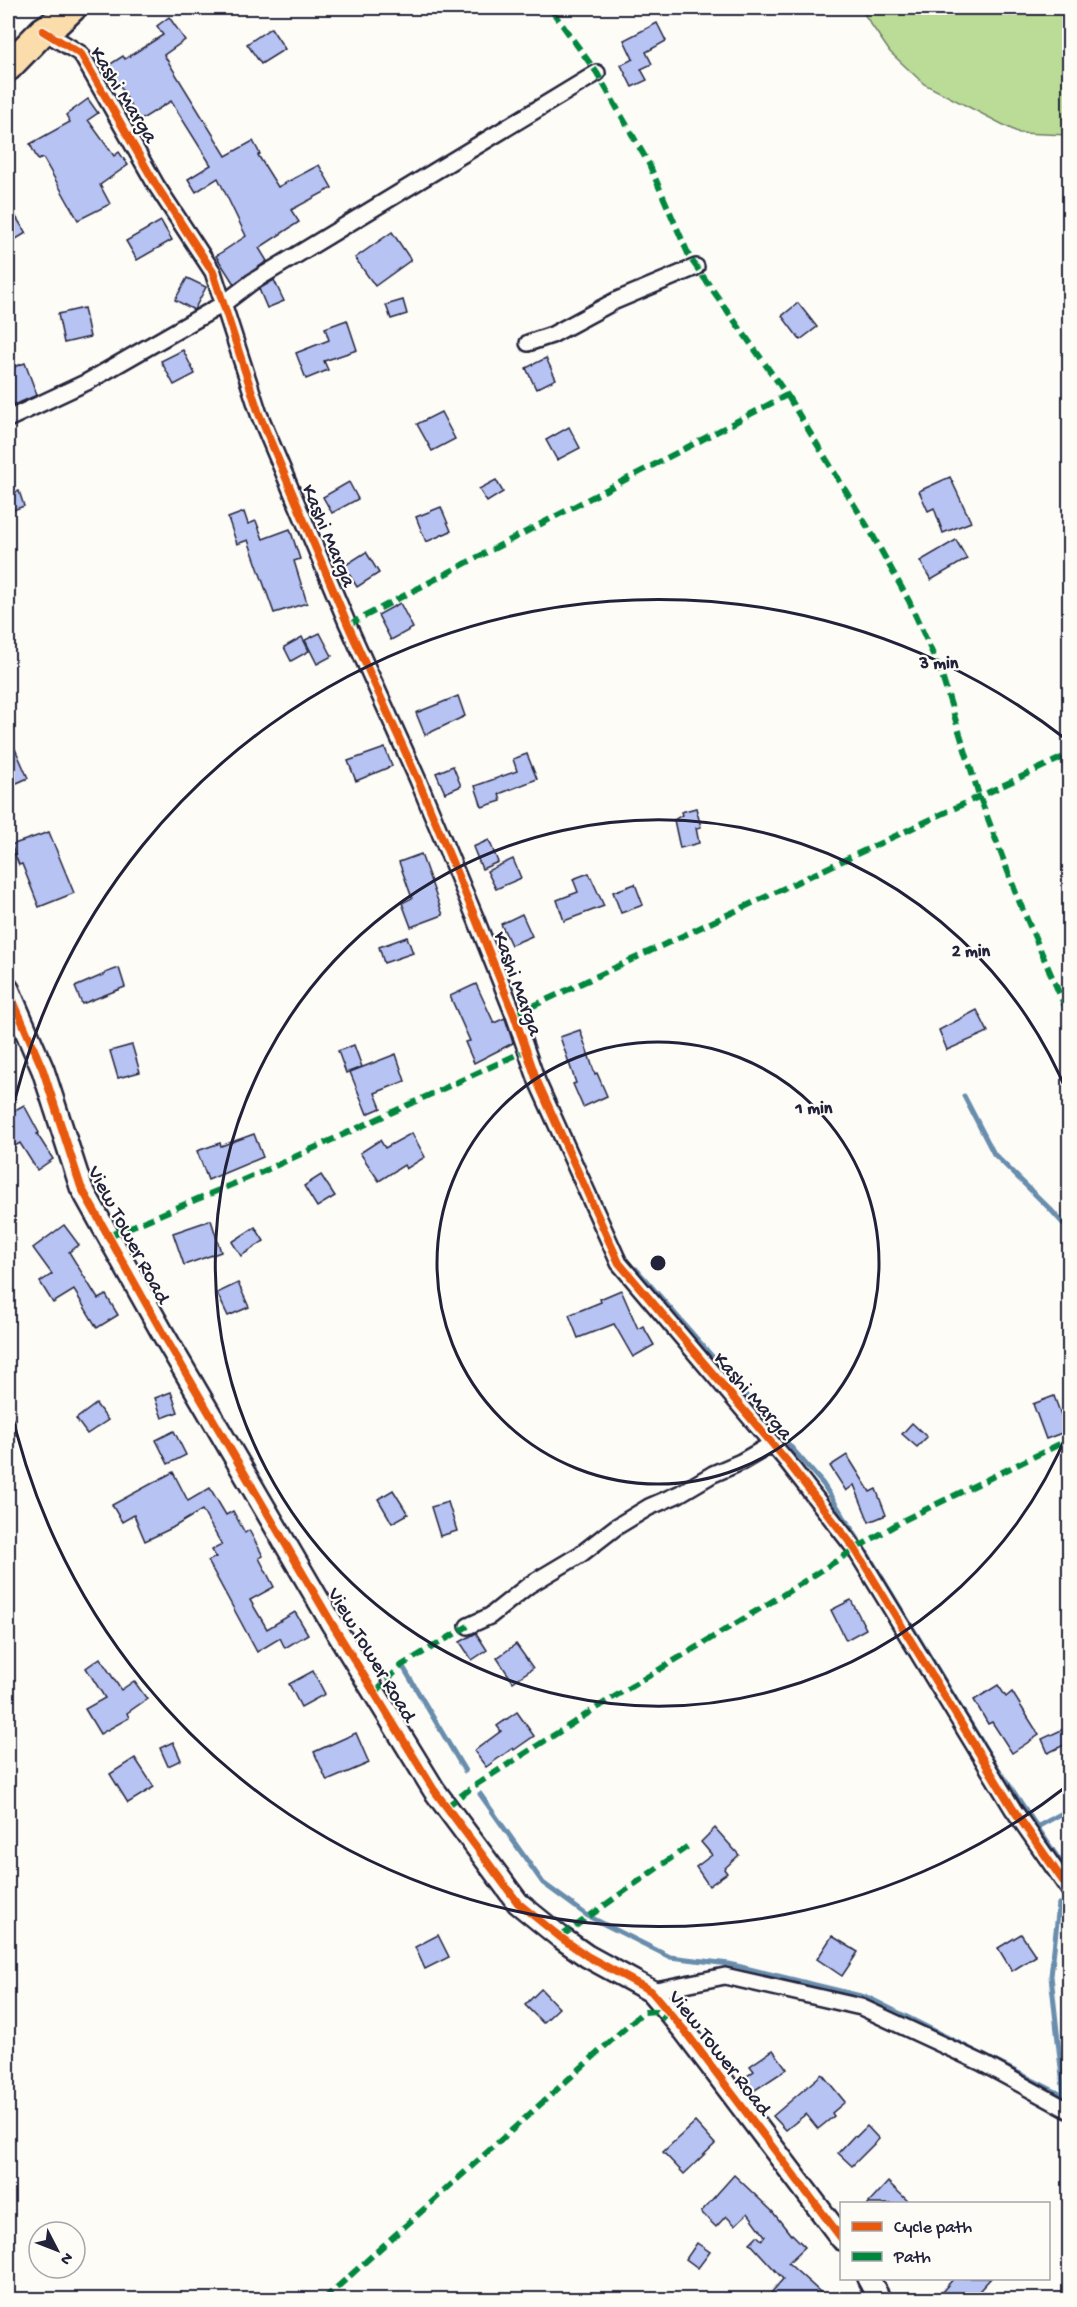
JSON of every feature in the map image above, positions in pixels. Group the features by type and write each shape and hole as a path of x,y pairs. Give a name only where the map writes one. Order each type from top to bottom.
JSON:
{"highway":[{"path":"8,67 43,31 72,8"}],"street":[{"name":"Kashi Marga","path":"43,31 81,54 156,185 213,272 259,414 348,625 418,780 514,1015 537,1081 619,1263 772,1444 855,1549 1012,1809 1070,1891"},
{"path":"8,418 87,382 224,304 252,282 597,73"},
{"path":"528,343 552,335 615,301 696,267"},
{"name":"View Tower Road","path":"8,989 43,1070 81,1187 156,1322 331,1622 434,1790 518,1903 587,1956 651,1991 684,2030 840,2236"},
{"path":"468,1626 490,1616 529,1585 581,1554 616,1527 649,1506 679,1494 772,1444"},
{"path":"651,1991 725,1977 861,2007 982,2063 1070,2111"},
{"path":"869,2280 880,2300"}],"green space":[{"path":"860,8 1069,8 1069,135 1019,133 924,84 890,52"}],"building":[{"path":"169,17 185,40 164,55 226,156 253,141 260,154 258,155 278,187 319,165 332,188 291,210 299,222 259,248 267,261 234,284 216,256 246,236 218,178 196,192 188,179 211,165 171,101 139,121 109,65 123,56 125,59 163,35 157,26"},
{"path":"657,23 666,41 646,52 652,64 641,69 647,80 632,87 621,65 633,59 624,40"},
{"path":"271,28 285,49 261,64 247,44"},
{"path":"88,99 98,113 88,120 114,156 119,152 128,165 100,185 110,204 78,220 43,158 38,160 30,144 70,122 66,115"},
{"path":"8,204 26,233 8,244"},
{"path":"161,221 172,240 137,260 126,241"},
{"path":"392,232 411,260 375,286 355,258"},
{"path":"187,278 206,287 194,310 175,300"},
{"path":"274,280 284,301 267,308 259,289"},
{"path":"403,300 407,314 391,319 386,305"},
{"path":"798,303 817,327 800,340 782,316"},
{"path":"84,308 90,337 64,343 58,314"},
{"path":"347,320 357,350 324,361 328,370 306,379 296,353 329,340 325,328"},
{"path":"183,350 195,374 174,385 161,361"},
{"path":"546,358 556,379 536,389 526,368"},
{"path":"25,363 37,395 14,405 8,387 8,369"},
{"path":"441,412 455,439 432,451 417,424"},
{"path":"569,427 580,448 557,460 546,440"},
{"path":"950,477 971,522 943,533 934,508 928,511 919,491"},
{"path":"496,480 503,492 487,502 479,489"},
{"path":"349,482 358,499 332,513 323,497"},
{"path":"19,491 24,506 8,512 8,495"},
{"path":"441,507 451,531 426,542 416,517"},
{"path":"244,512 248,524 256,521 263,539 290,529 300,559 294,561 307,603 274,613 248,540 237,544 228,518"},
{"path":"956,540 967,559 931,580 920,561"},
{"path":"366,552 379,573 357,587 344,566"},
{"path":"400,603 413,628 391,640 378,615"},
{"path":"320,633 332,656 317,664 305,640"},
{"path":"302,637 309,651 291,661 284,647"},
{"path":"458,696 465,716 425,735 416,713"},
{"path":"8,733 28,778 8,787"},
{"path":"385,748 392,766 356,781 348,761"},
{"path":"527,754 537,779 499,794 501,801 482,807 475,786 517,771 513,759"},
{"path":"453,766 461,786 445,793 436,773"},
{"path":"696,808 701,827 696,828 699,843 680,848 674,820 682,815 681,812"},
{"path":"49,832 74,893 39,907 22,864 19,865 11,845"},
{"path":"489,840 498,862 482,869 473,847"},
{"path":"421,854 443,915 411,927 402,903 412,898 399,862"},
{"path":"513,859 521,878 496,889 487,871"},
{"path":"589,873 604,906 564,921 557,900 578,892 573,879"},
{"path":"635,884 643,905 621,913 613,892"},
{"path":"522,914 532,936 511,945 501,924"},
{"path":"407,937 413,953 384,963 379,947"},
{"path":"119,968 125,987 82,1004 75,987"},
{"path":"476,984 494,1023 505,1018 513,1043 474,1063 465,1042 470,1041 450,996"},
{"path":"977,1010 988,1032 947,1050 939,1030"},
{"path":"580,1030 595,1074 597,1073 607,1096 583,1107 573,1084 576,1083 560,1037"},
{"path":"132,1045 140,1072 118,1078 110,1051"},
{"path":"354,1045 362,1067 346,1073 338,1051"},
{"path":"396,1054 405,1081 375,1093 381,1108 367,1114 350,1072"},
{"path":"24,1105 39,1133 37,1134 53,1159 37,1170 20,1143 8,1150 8,1114"},
{"path":"412,1133 425,1157 406,1169 404,1165 379,1181 360,1153 380,1140 385,1148"},
{"path":"254,1134 263,1157 208,1180 197,1151 220,1143 221,1146"},
{"path":"321,1175 335,1196 317,1207 304,1186"},
{"path":"211,1220 221,1252 184,1265 173,1233"},
{"path":"64,1225 79,1245 69,1252 98,1299 106,1295 118,1315 97,1328 74,1290 53,1303 40,1282 52,1274 33,1248"},
{"path":"255,1227 264,1241 241,1256 232,1242"},
{"path":"238,1283 249,1307 228,1316 217,1293"},
{"path":"621,1290 638,1329 643,1326 654,1345 633,1357 614,1324 578,1338 569,1315 601,1302 600,1299"},
{"path":"171,1392 178,1412 162,1418 155,1398"},
{"path":"1054,1396 1067,1431 1046,1439 1033,1404"},
{"path":"96,1404 108,1420 87,1434 76,1419"},
{"path":"912,1423 927,1437 917,1447 902,1434"},
{"path":"174,1431 186,1455 168,1464 156,1440"},
{"path":"847,1455 870,1492 876,1489 886,1515 869,1522 854,1485 846,1491 830,1466"},
{"path":"173,1472 188,1501 210,1488 226,1515 233,1511 245,1533 249,1530 263,1556 259,1558 274,1587 250,1600 267,1629 295,1612 308,1634 285,1648 280,1638 257,1652 208,1561 216,1557 212,1550 222,1545 202,1510 145,1541 134,1515 122,1522 112,1505"},
{"path":"393,1490 408,1514 392,1523 378,1499"},
{"path":"448,1502 457,1531 440,1536 431,1507"},
{"path":"851,1600 866,1629 846,1640 831,1610"},
{"path":"476,1633 487,1650 472,1660 460,1642"},
{"path":"516,1644 533,1668 513,1682 497,1658"},
{"path":"100,1658 121,1690 134,1681 147,1699 127,1713 129,1718 100,1734 85,1709 105,1698 86,1668"},
{"path":"313,1671 325,1694 301,1707 289,1684"},
{"path":"998,1685 1006,1697 1012,1692 1039,1735 1012,1753 992,1722 988,1724 974,1700"},
{"path":"517,1712 534,1736 486,1767 474,1751 501,1731 497,1726"},
{"path":"1070,1726 1070,1742 1048,1753 1042,1739"},
{"path":"356,1733 369,1763 327,1781 314,1752"},
{"path":"173,1742 181,1760 168,1766 160,1748"},
{"path":"135,1758 154,1787 128,1803 110,1774"},
{"path":"715,1828 739,1855 724,1869 727,1873 709,1886 696,1867 712,1855 701,1842"},
{"path":"1021,1934 1036,1956 1012,1971 998,1948"},
{"path":"438,1935 449,1957 425,1969 415,1947"},
{"path":"832,1936 858,1952 842,1976 817,1959"},
{"path":"541,1989 559,2008 543,2023 525,2005"},
{"path":"773,2050 787,2069 752,2092 743,2079 754,2071 750,2066"},
{"path":"822,2074 845,2102 832,2113 834,2116 818,2129 806,2114 786,2130 773,2116"},
{"path":"695,2122 715,2144 684,2174 663,2152"},
{"path":"867,2126 879,2139 852,2166 838,2153"},
{"path":"734,2175 805,2247 788,2263 829,2300 765,2300 783,2279 750,2243 757,2236 762,2240 765,2236 748,2213 735,2225 726,2216 716,2227 701,2212"},
{"path":"888,2182 909,2202 870,2202"},
{"path":"697,2243 710,2252 698,2268 686,2259"},
{"path":"952,2280 989,2280 971,2300 935,2300"}],"waterway":[{"path":"964,1096 994,1154 1070,1231"},
{"path":"636,1269 823,1484 858,1539"},
{"path":"867,1553 995,1764 1070,1876"},
{"path":"402,1665 465,1771"},
{"path":"480,1794 543,1883 588,1916 670,1957 729,1964 869,1998 1064,2096"},
{"path":"1037,1827 1070,1809"},
{"path":"1059,1904 1051,1976 1064,2096 1070,2099"},
{"path":"1059,1904 1070,1912"}],"marked path":[{"path":"348,625 787,395 690,258 649,164 597,73 550,8"},
{"path":"787,395 872,534 909,601 940,670 979,795 1019,901 1070,1018"},
{"path":"514,1015 1070,754"},
{"path":"109,1236 262,1172 525,1051"},
{"path":"446,1807 474,1786 609,1700 904,1520 1070,1439"},
{"path":"374,1694 402,1665 468,1626"},
{"path":"560,1937 691,1844"},
{"path":"323,2300 643,2012 656,2011 665,2019"}],"cycle path":[{"path":"43,31 81,54 156,185 213,272 259,414 348,625 418,780 514,1015 537,1081 619,1263 786,1460 855,1549 1013,1809 1070,1891"},
{"path":"8,989 43,1070 81,1187 162,1332 331,1622 434,1790 518,1903 587,1956 651,1991 684,2030 840,2236"}]}
